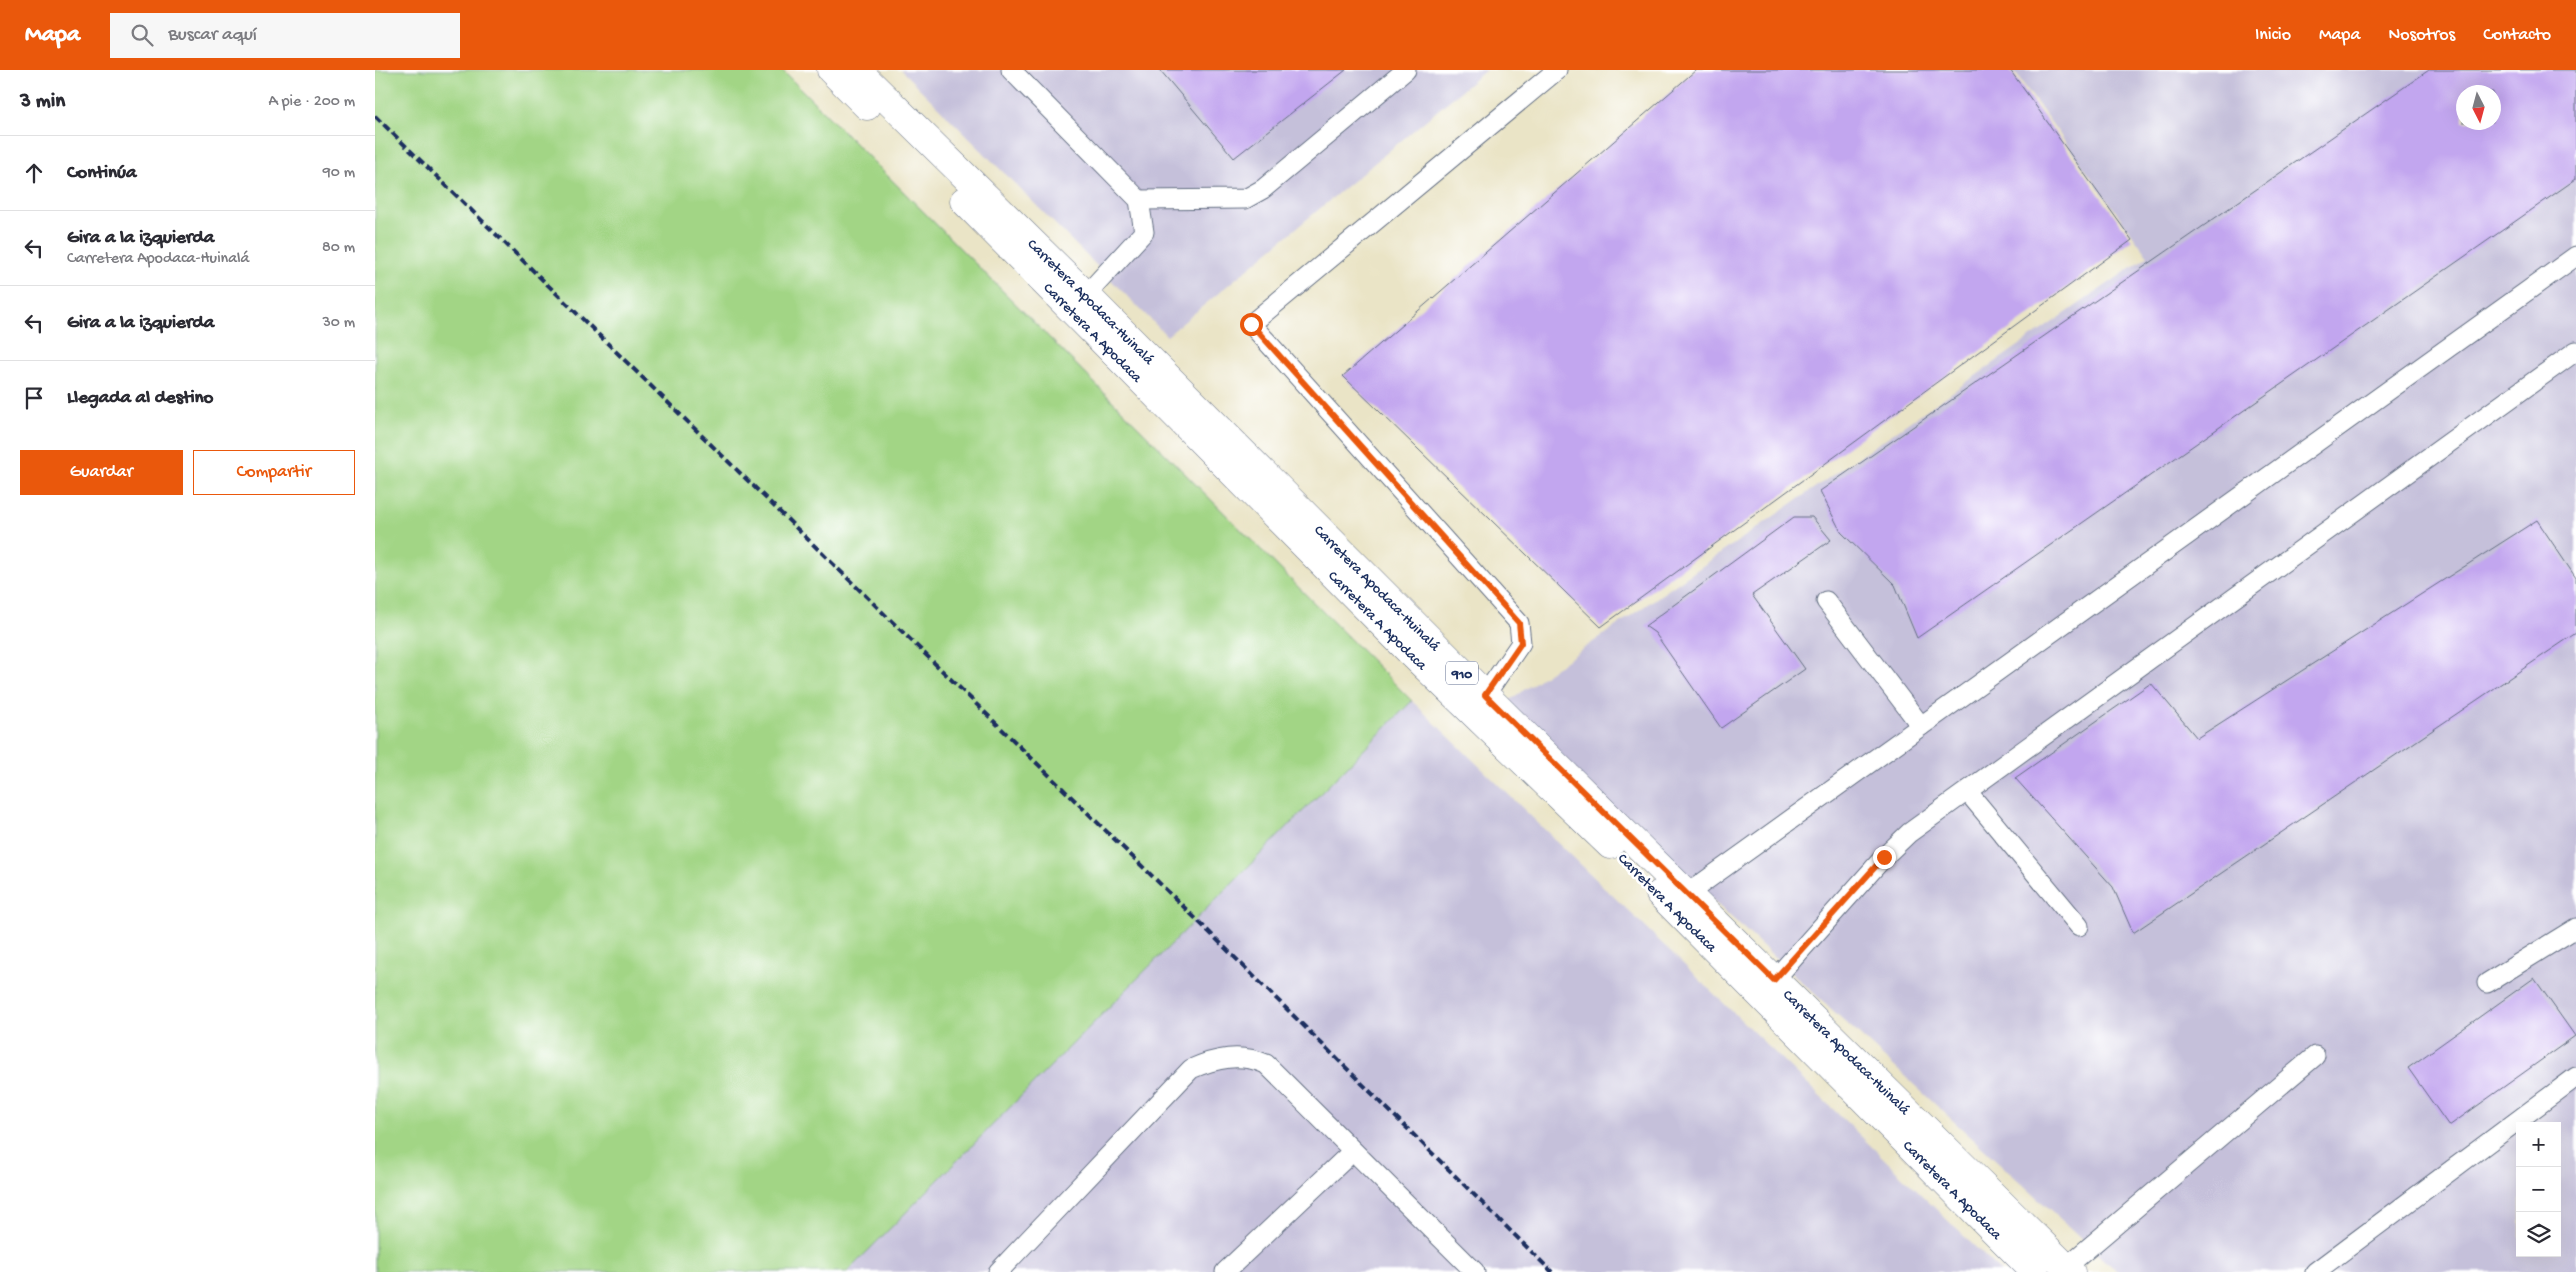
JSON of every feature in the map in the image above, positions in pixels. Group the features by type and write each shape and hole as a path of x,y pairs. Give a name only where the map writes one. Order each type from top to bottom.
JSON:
{"main road":[{"name":"Carretera A Apodaca","path":"831,70 1172,410 1412,654 1623,858 2035,1272"},
{"name":"Carretera Apodaca-Huinalá","path":"857,70 1086,295 1485,695 2069,1270"}],"lane":[{"path":"1011,70 1139,200 1144,232 1086,295"},
{"path":"1139,200 1245,199 1263,190 1406,70"},
{"path":"1485,695 1521,643 1519,623 1251,324 1557,70"},
{"path":"1687,894 2576,256"},
{"path":"1774,980 1884,857 1909,833 2576,351"},
{"path":"1826,601 1921,726"},
{"path":"1967,791 2079,926"},
{"path":"2487,983 2576,928"},
{"path":"2069,1270 2315,1056"},
{"path":"998,1272 1191,1069 1210,1061 1233,1057 1253,1058 1266,1064 1475,1272"},
{"path":"2315,1272 2576,1076"},
{"path":"1225,1272 1353,1151"}],"shaded area":[{"path":"901,70 1486,70 1167,336"},
{"path":"2013,70 2576,70 2576,1272 2118,1272 1501,706 2148,256"},
{"path":"1412,701 2001,1272 847,1272"}],"green space":[{"path":"375,70 782,70 1412,701 847,1272 375,1272"}],"building":[{"path":"1160,70 1346,70 1234,158"},
{"path":"1696,70 2010,70 2132,240 1601,627 1343,376"},
{"path":"2429,70 2576,70 2576,179 1917,638 1895,585 1841,532 1820,491"},
{"path":"1794,517 1812,517 1831,540 1752,595 1805,669 1721,728 1655,633 1645,626"},
{"path":"2537,520 2576,578 2576,633 2133,933 2113,887 2015,778 2151,683 2197,738"},
{"path":"2534,978 2575,1036 2449,1126 2408,1068"}],"railway":[{"path":"375,116 1192,915 1552,1272"}],"route":[{"path":"1251,324 1519,623 1521,643 1485,695 1774,980 1884,857"}]}
